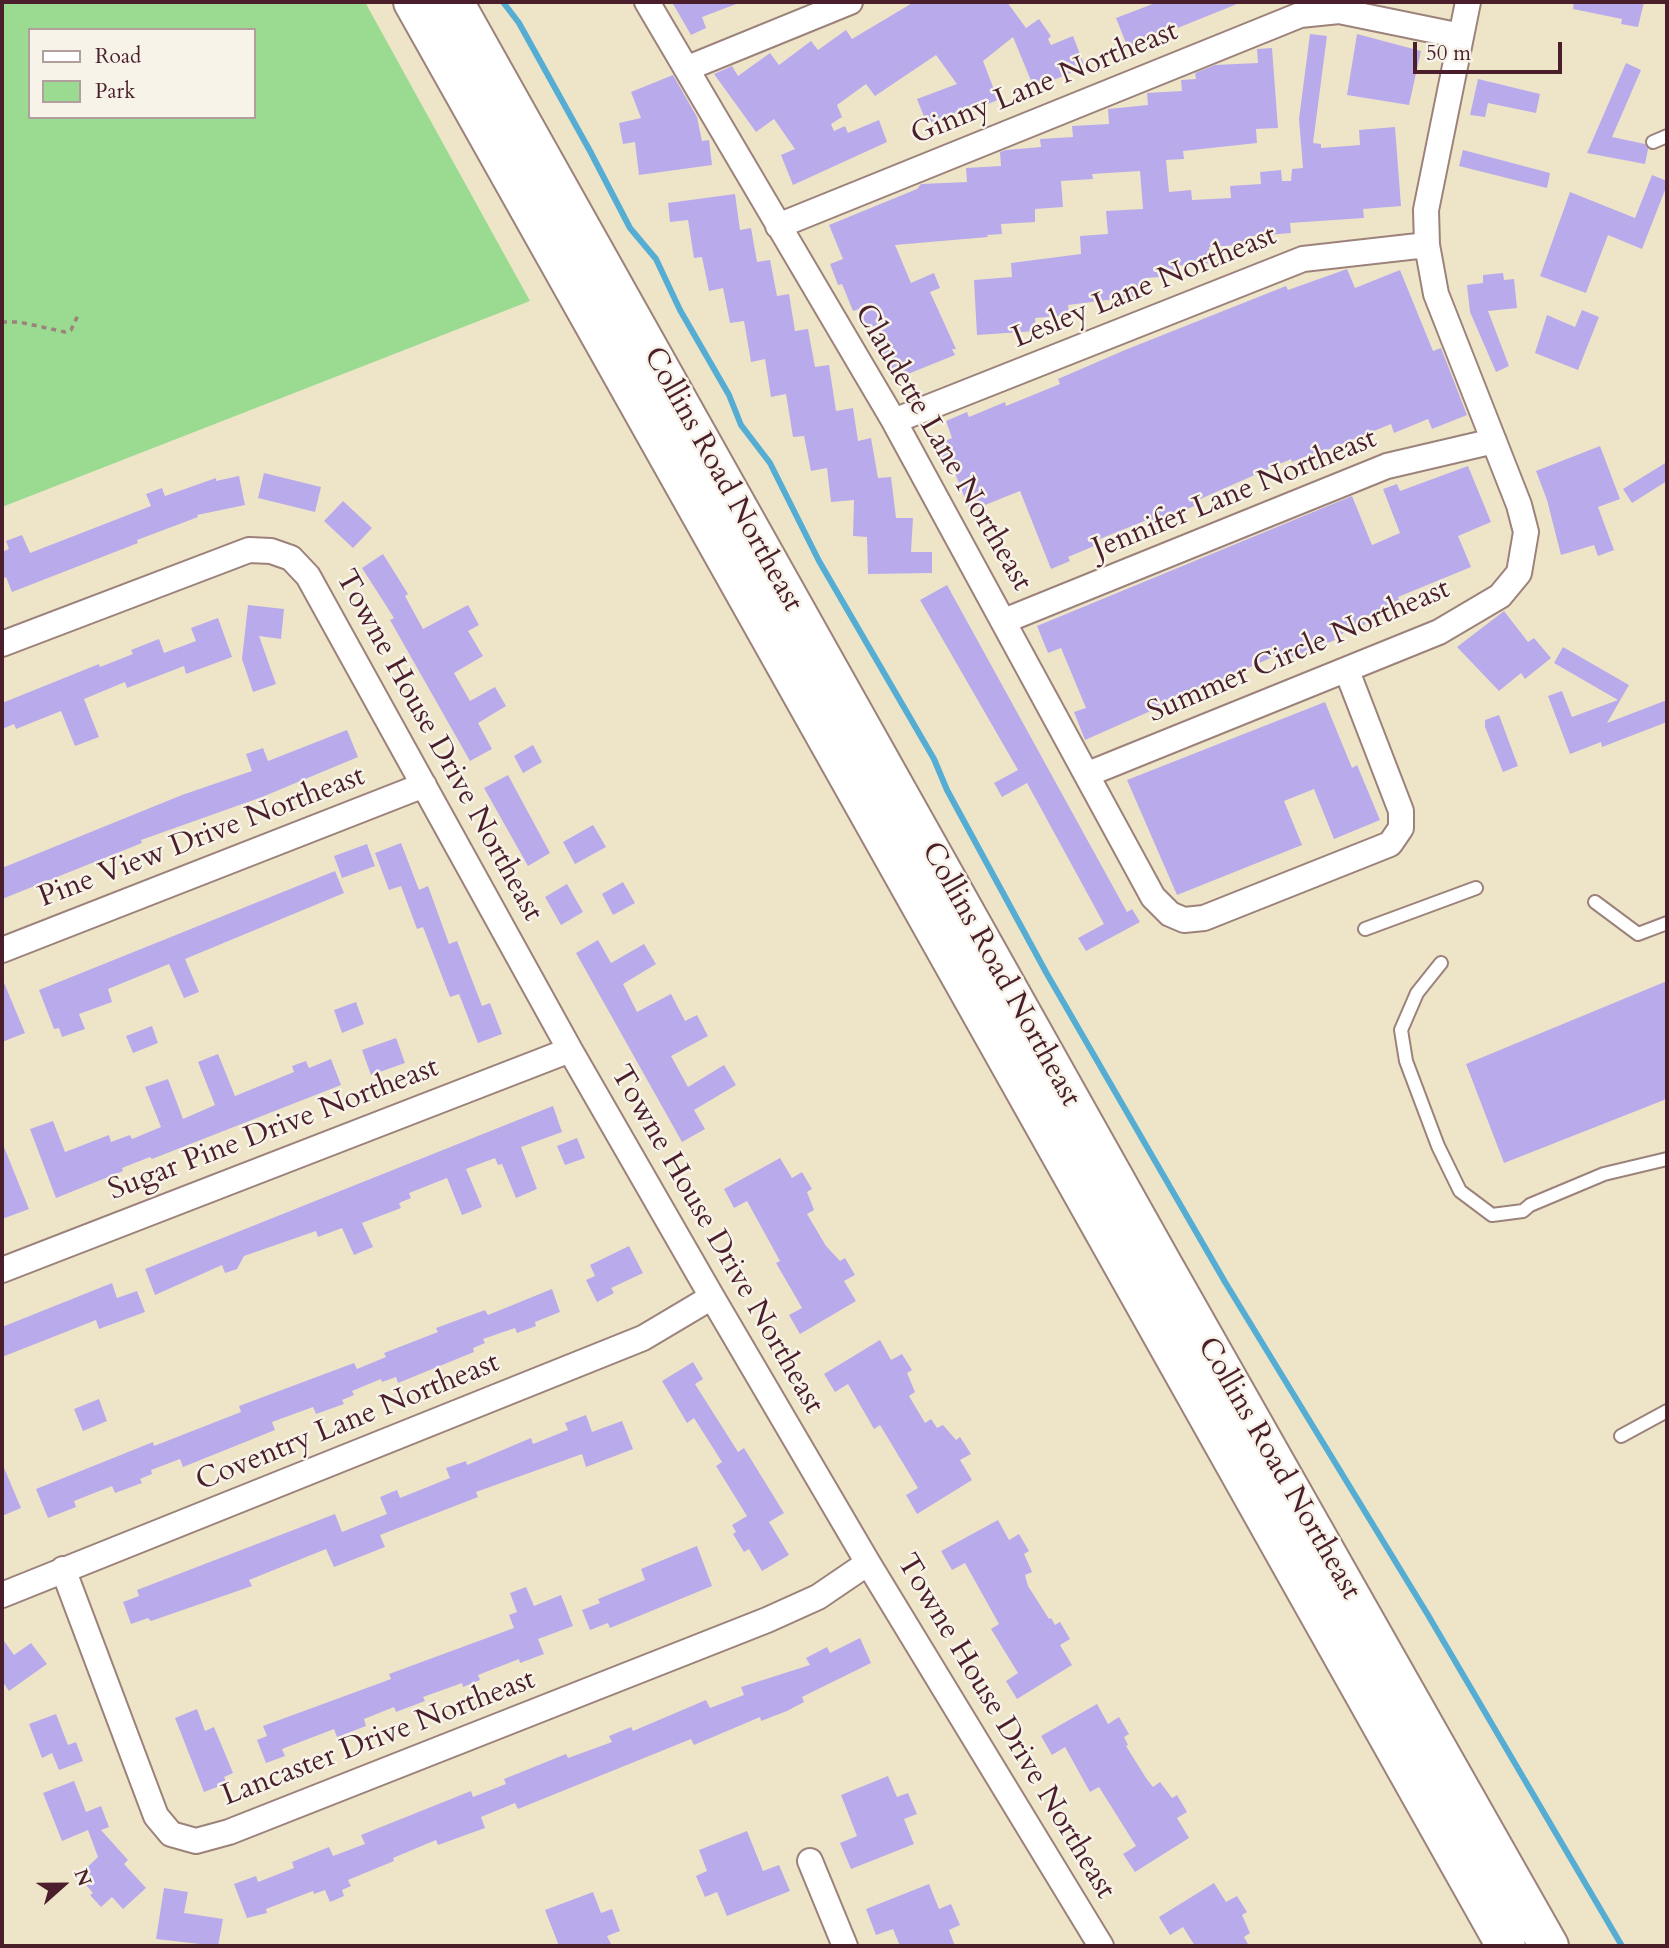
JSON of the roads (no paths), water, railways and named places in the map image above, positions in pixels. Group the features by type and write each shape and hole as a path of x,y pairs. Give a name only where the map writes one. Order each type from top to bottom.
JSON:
{"highway":[{"name":"Collins Road Northeast","path":"413,2 1506,1946"},
{"name":"Collins Road Northeast","path":"454,2 1164,1267 1549,1946"}],"street":[{"name":"Claudette Lane Northeast","path":"647,2 894,421 1153,897 1170,914 1184,919 1204,918 1390,844 1401,828 1401,811 1347,671"},
{"path":"688,68 850,2"},
{"name":"Summer Circle Northeast","path":"1088,774 1347,671 1396,657 1500,596 1519,573 1526,532 1519,505 1436,294 1427,246 1426,211 1468,2"},
{"name":"Ginny Lane Northeast","path":"778,226 1300,15 1339,12 1461,36"},
{"name":"Lesley Lane Northeast","path":"894,421 1303,259 1427,246"},
{"name":"Jennifer Lane Northeast","path":"1004,621 1387,466 1494,441"},
{"name":"Towne House Drive Northeast","path":"2,645 249,550 271,551 291,558 308,576 570,1050 712,1297 1101,1946"},
{"name":"Pine View Drive Northeast","path":"2,950 424,785"},
{"name":"Sugar Pine Drive Northeast","path":"2,1270 570,1050"},
{"name":"Coventry Lane Northeast","path":"2,1595 631,1343 712,1297"},
{"name":"Lancaster Drive Northeast","path":"63,1569 156,1816 171,1835 196,1841 229,1832 755,1625 818,1597 869,1563"},
{"path":"810,1861 845,1946"}],"lane":[{"path":"1653,142 1667,136"},
{"path":"1365,929 1476,888"},
{"path":"1595,902 1638,934 1667,923"},
{"path":"1441,963 1417,993 1401,1030 1406,1061 1438,1146 1460,1191 1492,1214 1523,1211 1530,1205 1604,1174 1667,1159"},
{"path":"1621,1436 1667,1411"}],"waterway":[{"path":"503,2 519,23 630,228 656,259 680,310 729,395 741,425 770,463 819,561 934,759 947,790 1047,974 1225,1282 1428,1615 1622,1946"}]}
